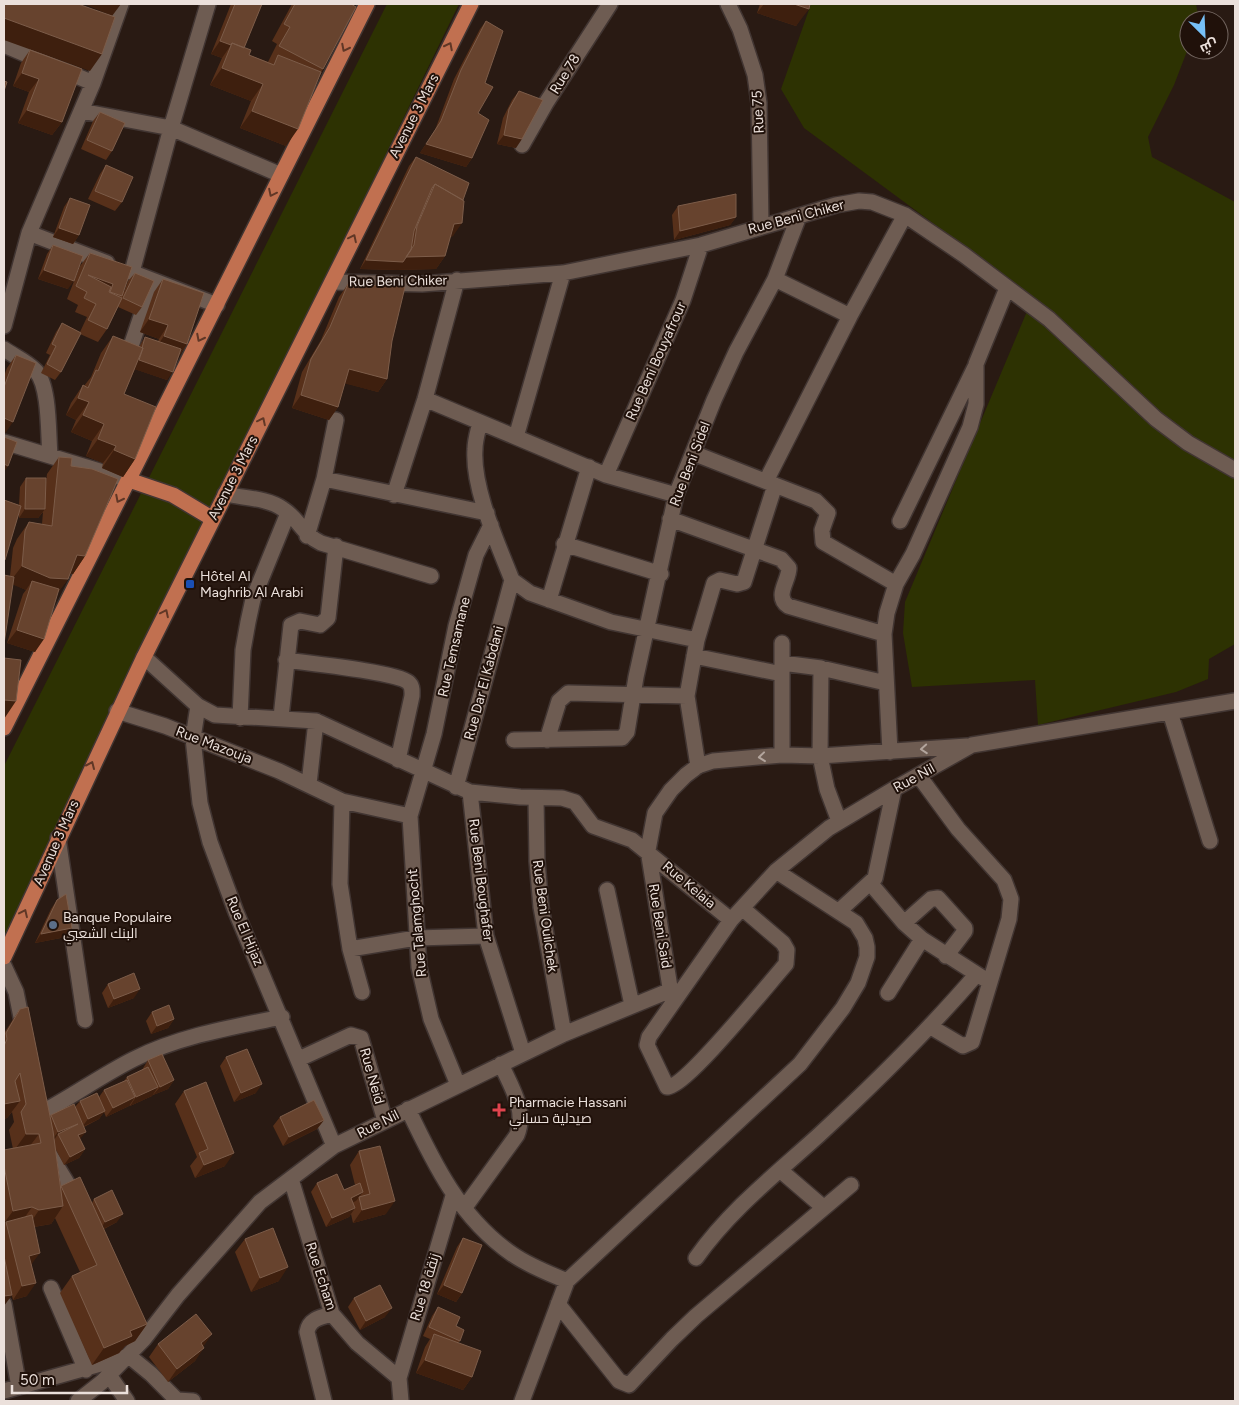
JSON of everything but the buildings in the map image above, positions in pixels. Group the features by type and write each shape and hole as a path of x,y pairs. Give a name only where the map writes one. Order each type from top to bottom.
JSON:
{"main road":[{"path":"4,728 367,4"},
{"name":"Avenue 3 Mars","path":"4,957 117,712 471,4"},
{"path":"129,480 173,495 213,519"}],"street":[{"path":"4,326 29,233 93,83 109,20 121,4"},
{"path":"132,272 171,128 208,4"},
{"name":"Rue 78","path":"522,146 546,103 610,4"},
{"name":"Rue 75","path":"730,4 755,75 759,103 761,226"},
{"path":"343,11 360,18"},
{"path":"4,45 93,83"},
{"path":"81,111 171,128 281,175"},
{"name":"Rue Beni Chiker","path":"332,282 422,284 563,273 701,245 761,226 859,201 879,204 905,216 1007,288 1075,341 1156,419 1188,443 1235,470"},
{"name":"Rue Beni Sidel","path":"547,740 622,738 629,728 646,630 661,574 670,518 676,495 736,352 775,279 799,216"},
{"path":"905,216 850,316 770,483 744,582 737,584 720,580 714,584 697,640 687,696 698,766 713,761 782,755 820,756 972,746"},
{"path":"29,233 217,305"},
{"name":"Rue Beni Bouyafrour","path":"606,475 683,300 701,245"},
{"path":"516,437 563,273"},
{"path":"775,279 850,316"},
{"path":"394,495 425,399 457,280"},
{"path":"106,352 121,355 128,353 153,281"},
{"path":"900,521 976,364 1007,288"},
{"path":"4,349 36,371 40,377 46,410 50,455"},
{"path":"890,752 884,634 887,613 896,584 913,554 970,427 976,404 976,364"},
{"path":"425,399 606,475 676,495"},
{"path":"308,536 324,479 336,420"},
{"path":"480,422 475,461 489,519 512,580 523,590 603,619 697,640"},
{"path":"4,442 129,480"},
{"path":"693,453 820,504 828,513 821,535 823,542 896,584"},
{"path":"548,600 589,467"},
{"path":"324,479 489,519"},
{"path":"226,494 276,504 288,513 308,536 321,543 431,576"},
{"path":"240,718 243,650 248,622 254,599 288,513"},
{"path":"670,518 781,559 788,565 790,571 782,596 784,603 788,606 884,634"},
{"name":"Rue Temsamane","path":"410,816 434,734 456,626 476,556 489,519"},
{"path":"564,544 661,574"},
{"path":"281,717 290,629 293,623 300,621 320,625 328,618 336,546"},
{"name":"Rue Dar El Kabdani","path":"463,789 512,580"},
{"path":"782,643 782,755"},
{"path":"694,656 782,668 821,668 886,682"},
{"name":"Rue Kelaia","path":"144,657 198,706 215,715 240,718 281,717 316,721 422,772 463,789 536,798 562,798 575,802 593,826 627,837 648,850 731,920"},
{"path":"286,660 379,674 405,681 412,688 412,696 398,760"},
{"path":"821,668 820,756 827,789 840,821"},
{"path":"514,740 547,740 562,696 573,692 687,696"},
{"name":"Rue Nil","path":"78,1401 129,1356 178,1295 260,1202 334,1146 408,1109 564,1034 632,1006 672,996 731,920 776,871 801,849 840,821 972,746 1235,701"},
{"name":"Rue El Hijaz","path":"198,706 193,738 200,803 210,842 236,912 282,1017 334,1146"},
{"name":"Rue Mazouja","path":"117,712 165,726 309,784 342,801 410,816"},
{"path":"1170,712 1210,841"},
{"path":"309,784 316,721"},
{"name":"Rue Beni Said","path":"672,996 648,850 652,822 660,804 686,775 698,766"},
{"path":"919,776 958,829 998,872 1009,890 1011,908 992,981 970,1044 963,1046 931,1027"},
{"name":"Rue Beni Boughafer","path":"463,789 486,936 523,1054"},
{"path":"839,911 871,884 878,868 894,789"},
{"name":"Rue Beni Ouilchek","path":"536,798 537,861 541,907 564,1034"},
{"path":"342,801 340,884 350,949 362,992"},
{"name":"Rue Talamghocht","path":"410,816 419,967 431,1019 458,1085"},
{"path":"58,838 85,1020"},
{"path":"522,1401 567,1281 800,1064 835,1019 858,983 867,952 865,938 856,923 776,871"},
{"path":"871,884 904,923 922,939 976,975 992,981"},
{"path":"608,890 632,1006"},
{"path":"904,923 931,899 938,898 965,931 946,956"},
{"path":"672,996 647,1041 649,1051 667,1087 676,1084 697,1066 786,964 787,950 783,944 742,908"},
{"path":"350,949 416,938 486,936"},
{"path":"888,993 922,939"},
{"path":"4,966 16,992 25,1040"},
{"path":"696,1258 726,1219 931,1027 976,975"},
{"path":"35,1116 135,1058 178,1042 219,1030 282,1017"},
{"name":"Rue Neid","path":"299,1059 351,1035 361,1038 385,1121"},
{"path":"465,1207 517,1135 522,1123 520,1108 500,1064"},
{"path":"32,1098 41,1138 84,1212"},
{"path":"408,1109 431,1159 453,1196 491,1236 511,1253 528,1264 567,1281"},
{"path":"780,1170 823,1207"},
{"name":"Rue Echam","path":"291,1179 332,1314 357,1343 399,1378"},
{"path":"558,1304 619,1382 629,1385 690,1322 851,1185"},
{"name":"Rue 18 زنقة","path":"399,1378 453,1196"},
{"path":"51,1288 86,1370"},
{"path":"4,1312 11,1389 86,1370 129,1356 152,1374 176,1400 193,1401"},
{"path":"324,1401 307,1332 309,1324 314,1320 332,1314"},
{"path":"136,1322 144,1339"},
{"path":"109,1375 127,1401"},
{"path":"399,1378 402,1401"}],"green space":[{"path":"387,4 459,4 331,267 216,494 4,942 4,766"},
{"path":"811,4 1196,4 1197,10 1179,10 1179,60 1184,60 1174,85 1148,137 1152,157 1235,202 1235,644 1209,659 1208,679 1176,692 1038,725 1035,680 912,687 903,633 905,602 1033,297 804,128 781,89"}],"place":[{"name":"Hôtel Al Maghrib Al Arabi","path":"190,584"},
{"name":"Banque Populaire البنك الشعبي","path":"53,925"},
{"name":"Pharmacie Hassani صيدلية حساني","path":"499,1110"}]}
